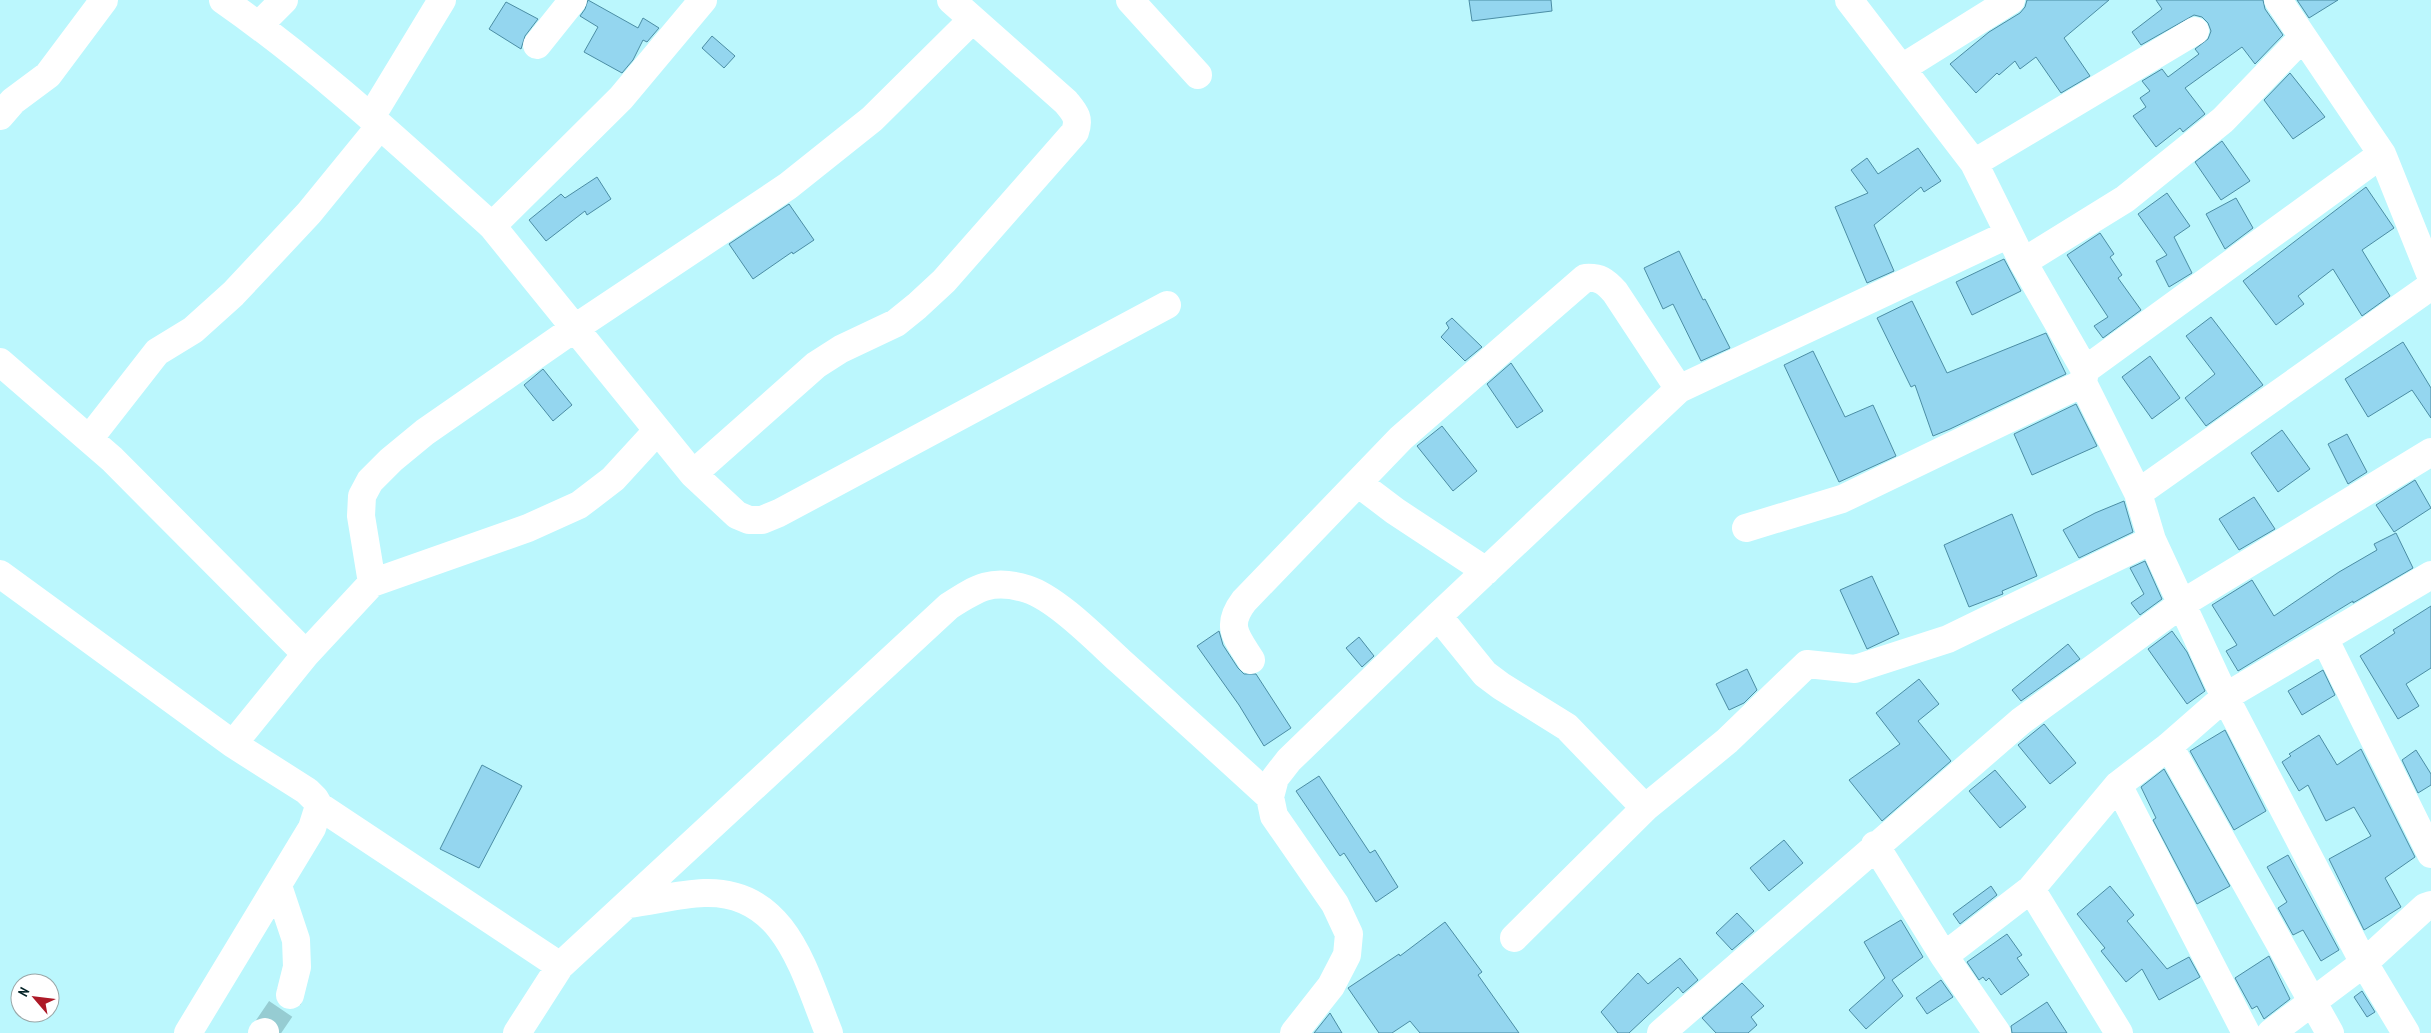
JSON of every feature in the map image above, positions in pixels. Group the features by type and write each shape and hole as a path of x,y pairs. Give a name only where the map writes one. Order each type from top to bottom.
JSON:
{"street":[{"path":"4,102 48,75 104,0"},
{"path":"223,0 258,25 376,122 492,226 656,431 693,474 737,515 749,520 762,520 1167,305"},
{"path":"258,25 284,0"},
{"path":"89,439 157,352 193,330 233,294 309,213 376,122 442,0"},
{"path":"537,45 573,0"},
{"path":"492,226 620,98 703,0"},
{"path":"693,474 816,365 841,349 896,323 917,306 944,281 1075,132 1078,123 1076,115 1066,102 951,0"},
{"path":"1130,0 1198,75"},
{"path":"1902,68 2011,0"},
{"path":"2278,0 2382,154 2431,276"},
{"path":"1861,4 1902,68 1974,162 2023,262 2084,376 2138,493 2152,540 2183,603 2225,697 2364,964 2406,1033"},
{"path":"372,583 361,516 362,496 370,481 390,460 425,432 575,328 788,186 872,119 972,20"},
{"path":"1974,162 2195,31"},
{"path":"2023,262 2125,199 2148,181 2223,120 2303,37"},
{"path":"1746,528 1842,499 2084,376 2382,154"},
{"path":"1294,1033 1331,986 1347,955 1349,934 1335,904 1274,816 1270,797 1275,778 1289,760 1438,616 1679,389 2009,234"},
{"path":"1251,660 1234,633 1233,621 1237,611 1402,438 1585,278 1595,277 1605,281 1615,292 1679,389"},
{"path":"2138,493 2431,286"},
{"path":"0,362 118,466 306,654"},
{"path":"233,744 306,654 372,583 528,528 579,505 613,479 656,431"},
{"path":"1674,1028 1876,845 2021,721 2183,603 2431,452"},
{"path":"1358,483 1395,511 1486,571"},
{"path":"1514,938 1645,808 1727,741 1806,664 1854,669 1948,640 2152,540"},
{"path":"0,574 233,744 307,791 319,806 560,966"},
{"path":"1944,956 2031,889 2118,785 2169,746 2225,697 2431,575"},
{"path":"519,1032 560,966 949,606 978,587 1003,584 1028,589 1054,604 1088,632 1270,797"},
{"path":"1438,616 1485,674 1567,727 1645,808"},
{"path":"2324,638 2431,854"},
{"path":"2169,746 2312,1004 2330,1033"},
{"path":"2118,785 2246,1033"},
{"path":"188,1033 312,828 319,806"},
{"path":"1876,845 1944,956 1997,1033"},
{"path":"278,886 296,940 297,966 290,995"},
{"path":"2031,889 2119,1033"},
{"path":"628,904 704,893 727,895 748,901 767,912 782,929 799,959 829,1033"},
{"path":"2271,1033 2364,964 2425,907 2431,905"}],"building":[{"path":"588,0 638,28 643,18 659,28 647,42 643,40 633,60 622,73 584,52 598,27 580,16"},
{"path":"1469,0 1551,0 1552,11 1472,21"},
{"path":"2027,0 2109,0 2064,38 2090,76 2061,93 2036,57 2020,69 2015,61 1999,75 1997,73 1976,93 1950,64 1989,32 2020,13 2025,7"},
{"path":"2156,0 2263,0 2265,9 2283,35 2255,64 2242,47 2185,88 2205,114 2183,132 2180,128 2156,147 2133,116 2146,107 2140,98 2150,91 2142,81 2162,69 2168,77 2199,54 2195,49 2208,39 2211,31 2208,23 2202,17 2194,15 2141,45 2132,32 2162,9"},
{"path":"2297,0 2338,0 2309,18"},
{"path":"506,2 538,19 525,36 521,49 489,29"},
{"path":"712,36 735,56 724,68 702,48"},
{"path":"2290,73 2325,117 2293,139 2264,100"},
{"path":"2222,141 2250,181 2221,200 2195,162"},
{"path":"1918,148 1941,181 1924,192 1921,187 1874,225 1894,271 1867,283 1835,207 1868,193 1851,170 1867,158 1878,174"},
{"path":"597,177 611,199 587,215 585,211 546,241 529,220 561,194 565,198"},
{"path":"2366,187 2394,228 2362,250 2390,296 2362,316 2333,269 2298,296 2304,304 2276,325 2243,281"},
{"path":"2167,193 2190,226 2174,237 2192,273 2169,287 2156,261 2167,255 2138,214"},
{"path":"2236,198 2253,228 2225,249 2206,214"},
{"path":"789,204 814,240 793,254 792,252 753,279 729,244"},
{"path":"2100,233 2114,254 2110,257 2122,275 2118,278 2141,310 2103,338 2094,326 2108,317 2067,255"},
{"path":"1679,251 1703,300 1705,299 1730,348 1701,361 1673,304 1663,309 1644,268"},
{"path":"2004,259 2021,291 1972,315 1956,282"},
{"path":"1912,301 1947,373 2046,333 2066,374 1933,436 1915,385 1911,387 1877,318"},
{"path":"2211,317 2263,385 2206,426 2185,398 2215,374 2186,336"},
{"path":"1452,318 1482,347 1465,361 1441,337 1449,328 1446,323"},
{"path":"2403,342 2431,388 2431,418 2412,390 2368,417 2345,379"},
{"path":"1813,351 1845,417 1873,405 1896,456 1839,482 1784,365"},
{"path":"2150,356 2180,398 2152,419 2122,377"},
{"path":"1511,363 1543,411 1517,428 1487,384"},
{"path":"543,369 572,405 553,421 524,385"},
{"path":"2076,404 2097,446 2032,475 2014,434"},
{"path":"1442,426 1477,471 1453,491 1417,446"},
{"path":"2282,430 2310,469 2278,492 2251,453"},
{"path":"2347,434 2367,472 2348,484 2328,444"},
{"path":"2415,480 2431,508 2394,532 2376,505"},
{"path":"2254,497 2275,529 2239,550 2219,519"},
{"path":"2124,501 2133,532 2079,558 2063,530 2095,513"},
{"path":"2012,514 2037,576 2002,591 2003,594 1969,607 1944,545"},
{"path":"2396,533 2413,568 2353,603 2353,601 2238,671 2226,651 2237,645 2212,605 2252,580 2274,616 2339,572 2377,550 2374,544"},
{"path":"2145,561 2162,599 2140,615 2131,603 2144,594 2130,568"},
{"path":"1872,576 1899,634 1867,649 1840,590"},
{"path":"2431,606 2431,668 2406,684 2419,706 2398,719 2360,656 2395,633 2393,630"},
{"path":"1219,631 1223,645 1238,668 1244,674 1256,674 1291,728 1264,746 1239,705 1197,646"},
{"path":"2172,631 2187,652 2205,691 2187,704 2148,649"},
{"path":"1359,637 1374,656 1362,667 1346,648"},
{"path":"2068,644 2080,659 2021,701 2012,690"},
{"path":"1747,669 1757,690 1744,703 1729,710 1716,684"},
{"path":"2323,670 2335,695 2302,715 2288,691"},
{"path":"1919,679 1939,704 1918,721 1951,761 1882,821 1849,780 1900,744 1876,713"},
{"path":"2044,724 2076,763 2050,784 2018,745"},
{"path":"2225,730 2266,811 2234,830 2190,751"},
{"path":"2319,735 2337,765 2361,749 2415,857 2385,878 2401,907 2364,930 2329,859 2371,836 2354,807 2326,821 2308,785 2299,791 2282,762 2291,756 2289,754"},
{"path":"2416,750 2431,774 2431,785 2418,793 2402,760"},
{"path":"482,765 522,786 479,868 440,849"},
{"path":"2164,769 2230,886 2197,904 2153,820 2156,818 2141,787"},
{"path":"1995,770 2026,807 2000,828 1969,791"},
{"path":"1319,776 1370,853 1375,850 1398,887 1376,902 1344,853 1340,856 1296,791"},
{"path":"1784,840 1803,863 1769,891 1750,868"},
{"path":"2288,855 2339,950 2321,961 2303,930 2293,935 2278,908 2287,902 2267,867"},
{"path":"1991,886 1997,895 1960,924 1953,914"},
{"path":"2110,886 2134,915 2127,921 2167,969 2189,957 2200,977 2159,1000 2142,969 2126,982 2101,951 2105,948 2077,914"},
{"path":"1737,913 1754,931 1732,950 1716,933"},
{"path":"1901,920 1923,957 1892,980 1903,996 1866,1029 1849,1010 1885,978 1864,942"},
{"path":"1445,922 1482,972 1478,975 1519,1033 1420,1033 1410,1021 1392,1033 1379,1033 1348,988 1399,954 1400,956"},
{"path":"2007,934 2022,955 2017,958 2029,975 2001,995 1989,978 1986,981 1983,977 1979,980 1967,962"},
{"path":"2269,956 2290,999 2264,1019 2257,1006 2252,1009 2235,978"},
{"path":"1680,958 1698,980 1683,993 1678,987 1629,1033 1618,1033 1601,1012 1638,973 1648,984"},
{"path":"1941,980 1953,997 1927,1014 1916,998"},
{"path":"1742,983 1764,1006 1751,1017 1757,1025 1748,1033 1716,1033 1702,1018"},
{"path":"2362,991 2375,1012 2367,1017 2354,997"},
{"path":"2047,1002 2067,1033 2012,1033 2011,1026"},
{"path":"1330,1013 1342,1033 1314,1033"}],"tunnel":[{"path":"265,1032 290,995"}]}
